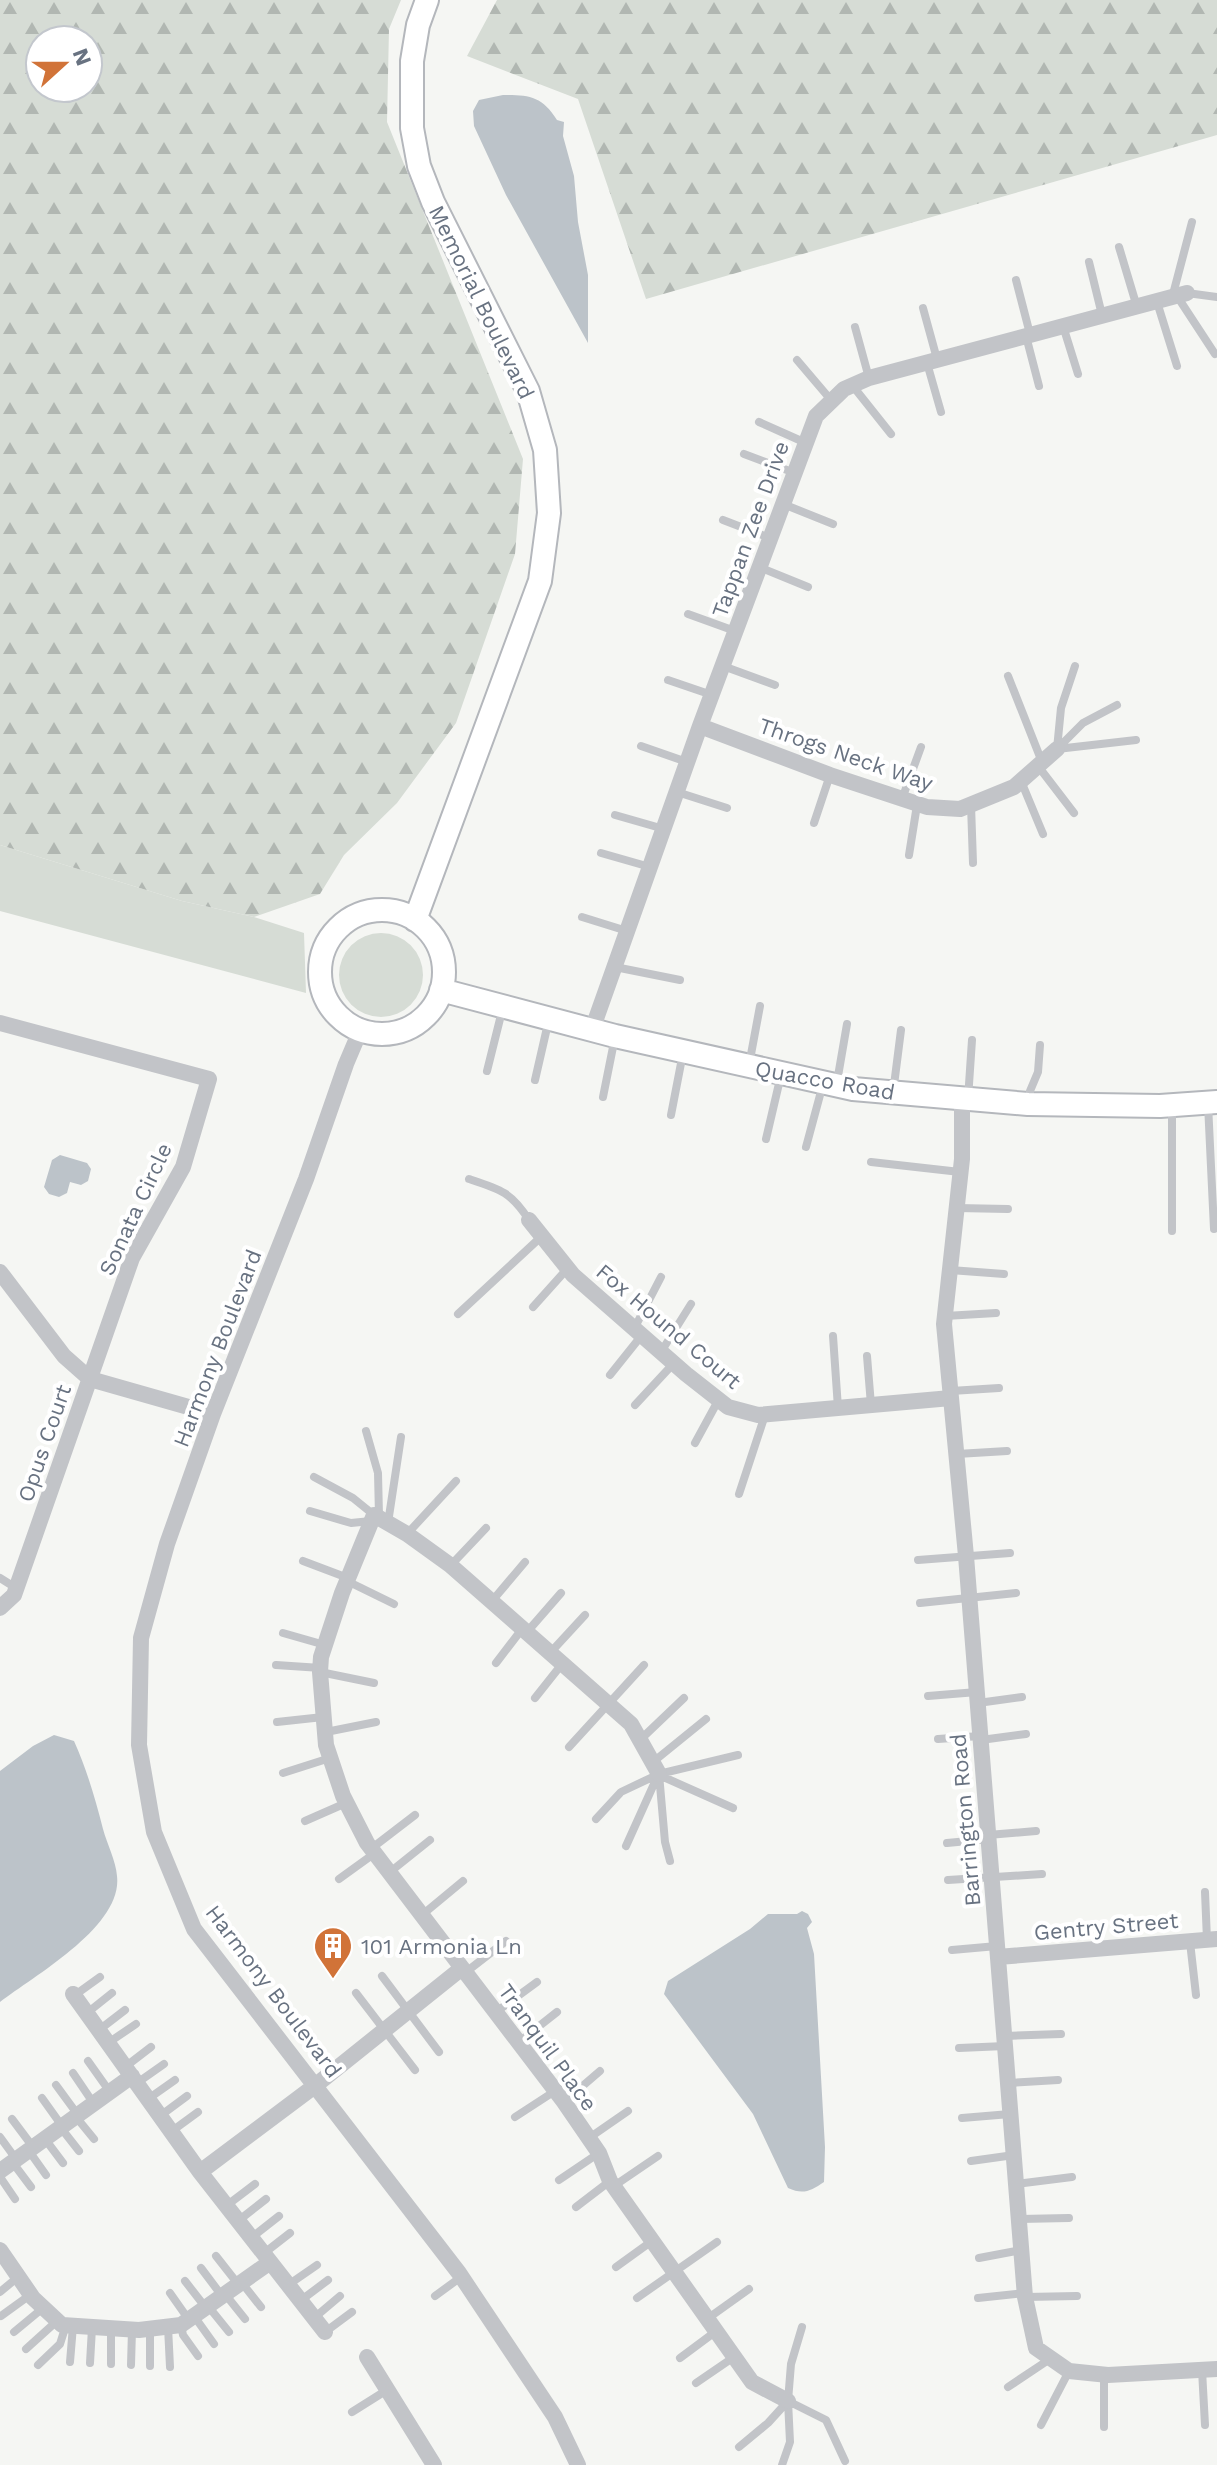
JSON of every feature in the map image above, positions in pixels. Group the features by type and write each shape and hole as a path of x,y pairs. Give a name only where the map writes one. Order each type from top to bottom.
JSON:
{"street":[{"name":"Memorial Boulevard","path":"415,920 540,581 549,513 545,450 528,391 433,202 419,166 412,128 412,61 418,25 427,0"},
{"name":"Tappan Zee Drive","path":"592,1030 700,726 816,416 831,400 852,385 869,378 1173,297"},
{"name":"Throgs Neck Way","path":"700,726 909,802 960,809 1014,787 1057,749"},
{"path":"375,910 396,912 415,920 430,933 440,951 444,970 441,990 433,1008 419,1023 400,1032 380,1035 360,1031 342,1021 329,1005 321,985 320,965 326,945 338,928 355,916 375,910"},
{"name":"Quacco Road","path":"441,990 615,1036 830,1085 965,1101 1030,1104 1172,1105 1212,1102"},
{"name":"Sonata Circle","path":"0,1023 209,1079 183,1167 132,1258 90,1379"},
{"name":"Harmony Boulevard","path":"360,1031 306,1179 213,1414 167,1544 141,1638 139,1745 154,1832 194,1929 462,2277 555,2417 578,2465"},
{"name":"Barrington Road","path":"965,1101 945,1316 1025,2295 1036,2348 1069,2371 1104,2374 1209,2369"},
{"name":"Fox Hound Court","path":"529,1220 568,1268 661,1352 728,1407 765,1415 951,1394"},
{"path":"0,1272 64,1356 90,1379 213,1414"},
{"name":"Opus Court","path":"0,1608 17,1588 90,1379"},
{"path":"378,1519 407,1534 450,1565 631,1724 656,1769"},
{"name":"Tranquil Place","path":"378,1519 347,1580 320,1670 323,1725 330,1758 346,1803 373,1850 560,2096 599,2153 612,2184 752,2382 788,2401"},
{"name":"Gentry Street","path":"998,1952 1205,1940"},
{"path":"200,2172 464,1970"},
{"path":"74,1995 237,2222 325,2332"},
{"path":"17,2159 132,2075"},
{"path":"3,2259 43,2307 66,2323 132,2330 150,2329 207,2306 266,2258"},
{"path":"367,2357 434,2465"}],"lane":[{"path":"1177,366 1173,297 1192,222"},
{"path":"1119,247 1137,307"},
{"path":"1089,262 1102,316"},
{"path":"1016,280 1039,386"},
{"path":"1173,297 1217,297"},
{"path":"1173,297 1215,354"},
{"path":"923,308 941,412"},
{"path":"1063,326 1078,374"},
{"path":"855,327 869,378"},
{"path":"797,360 831,400"},
{"path":"852,385 891,434"},
{"path":"759,422 806,443"},
{"path":"744,454 795,473"},
{"path":"783,504 833,524"},
{"path":"723,520 770,538"},
{"path":"759,567 808,587"},
{"path":"688,614 735,631"},
{"path":"722,666 775,685"},
{"path":"1057,749 1061,708 1075,666"},
{"path":"1008,676 1040,764 1074,813"},
{"path":"668,680 712,695"},
{"path":"1057,749 1083,723 1117,705"},
{"path":"1057,749 1136,740"},
{"path":"641,746 687,762"},
{"path":"909,855 909,802 921,747"},
{"path":"814,823 830,775"},
{"path":"1021,781 1043,834"},
{"path":"677,792 727,808"},
{"path":"971,805 973,863"},
{"path":"615,815 664,829"},
{"path":"601,853 650,867"},
{"path":"582,917 627,931"},
{"path":"615,967 680,980"},
{"path":"487,1071 503,1006"},
{"path":"749,1067 760,1006"},
{"path":"535,1080 549,1019"},
{"path":"806,1147 830,1085 847,1024"},
{"path":"893,1094 901,1030"},
{"path":"603,1097 615,1036"},
{"path":"965,1101 972,1040"},
{"path":"1030,1104 1030,1091 1038,1072 1040,1045"},
{"path":"671,1115 684,1052"},
{"path":"766,1139 781,1074"},
{"path":"1212,1102 1214,1229"},
{"path":"1172,1105 1172,1231"},
{"path":"871,1162 960,1172"},
{"path":"469,1179 502,1189 517,1201 529,1220"},
{"path":"956,1208 1008,1209"},
{"path":"458,1314 542,1236"},
{"path":"533,1307 568,1268"},
{"path":"950,1270 1004,1274"},
{"path":"610,1375 638,1332 661,1277"},
{"path":"661,1352 691,1304"},
{"path":"945,1316 996,1313"},
{"path":"833,1336 838,1408"},
{"path":"867,1356 871,1405"},
{"path":"635,1405 674,1363"},
{"path":"951,1394 999,1388"},
{"path":"695,1443 719,1399"},
{"path":"739,1494 765,1415"},
{"path":"366,1431 378,1473 378,1519"},
{"path":"378,1519 397,1478 401,1437"},
{"path":"957,1454 1007,1451"},
{"path":"314,1477 353,1498 378,1519"},
{"path":"407,1534 456,1481"},
{"path":"310,1511 351,1523 378,1519"},
{"path":"450,1565 486,1528"},
{"path":"918,1560 1010,1553"},
{"path":"303,1561 394,1604"},
{"path":"492,1601 525,1562"},
{"path":"0,1578 17,1588"},
{"path":"496,1663 561,1593"},
{"path":"920,1603 1016,1593"},
{"path":"535,1698 556,1658 585,1615"},
{"path":"283,1633 325,1645"},
{"path":"276,1665 320,1670 374,1683"},
{"path":"569,1747 644,1665"},
{"path":"928,1696 1022,1697"},
{"path":"640,1740 684,1698"},
{"path":"596,1819 621,1792 656,1769 706,1719"},
{"path":"277,1722 323,1725 376,1722"},
{"path":"938,1739 1026,1734"},
{"path":"656,1769 738,1755"},
{"path":"283,1773 330,1758"},
{"path":"656,1769 733,1808"},
{"path":"626,1846 656,1769"},
{"path":"656,1769 670,1861"},
{"path":"305,1821 346,1803"},
{"path":"339,1879 415,1815"},
{"path":"947,1843 1036,1831"},
{"path":"390,1872 430,1840"},
{"path":"948,1880 1042,1874"},
{"path":"422,1915 463,1881"},
{"path":"1196,1995 1205,1940 1205,1892"},
{"path":"464,1970 506,1941"},
{"path":"952,1950 998,1952"},
{"path":"382,1976 439,2052"},
{"path":"74,1995 100,1977"},
{"path":"496,2012 537,1982"},
{"path":"87,2013 112,1993"},
{"path":"356,1993 415,2070"},
{"path":"104,2036 125,2010"},
{"path":"519,2042 557,2012"},
{"path":"104,2036 136,2024"},
{"path":"959,2048 1061,2034"},
{"path":"132,2075 151,2047"},
{"path":"88,2061 110,2092"},
{"path":"132,2075 164,2064"},
{"path":"515,2117 560,2096 600,2071"},
{"path":"73,2073 94,2104"},
{"path":"148,2099 175,2080"},
{"path":"1008,2083 1058,2080"},
{"path":"56,2085 79,2151"},
{"path":"160,2116 187,2096"},
{"path":"42,2098 94,2139"},
{"path":"588,2139 628,2111"},
{"path":"171,2131 198,2112"},
{"path":"962,2118 1011,2114"},
{"path":"12,2119 17,2159"},
{"path":"0,2137 17,2159 31,2187"},
{"path":"559,2180 599,2153"},
{"path":"971,2161 1014,2155"},
{"path":"576,2207 658,2156"},
{"path":"17,2159 63,2163"},
{"path":"17,2159 46,2175"},
{"path":"0,2177 15,2199"},
{"path":"1016,2184 1072,2177"},
{"path":"226,2206 255,2184"},
{"path":"237,2222 266,2199"},
{"path":"250,2239 279,2216"},
{"path":"1019,2219 1069,2218"},
{"path":"266,2258 290,2233"},
{"path":"616,2267 652,2241"},
{"path":"637,2298 717,2242"},
{"path":"979,2258 1021,2250"},
{"path":"170,2367 207,2306 216,2256"},
{"path":"287,2286 317,2265"},
{"path":"201,2268 214,2344"},
{"path":"0,2292 19,2276"},
{"path":"435,2296 462,2277"},
{"path":"300,2301 328,2280"},
{"path":"185,2281 229,2332"},
{"path":"680,2358 749,2289"},
{"path":"170,2293 245,2319"},
{"path":"1,2316 31,2294"},
{"path":"314,2318 340,2296"},
{"path":"978,2298 1077,2296"},
{"path":"207,2306 261,2307"},
{"path":"198,2356 183,2335 207,2306"},
{"path":"14,2332 43,2307"},
{"path":"325,2332 352,2312"},
{"path":"26,2349 66,2323"},
{"path":"66,2323 70,2362"},
{"path":"38,2365 60,2344 66,2323"},
{"path":"90,2363 92,2327"},
{"path":"782,2465 790,2442 788,2401 791,2364 802,2327"},
{"path":"111,2328 111,2364"},
{"path":"150,2329 150,2366"},
{"path":"131,2365 132,2330"},
{"path":"696,2383 734,2357"},
{"path":"1008,2387 1051,2359"},
{"path":"1205,2425 1209,2369"},
{"path":"1041,2425 1069,2371"},
{"path":"1104,2374 1104,2427"},
{"path":"352,2412 387,2390"},
{"path":"739,2447 788,2401"},
{"path":"788,2401 826,2420 845,2461"}],"green space":[{"path":"0,0 401,0 389,29 387,122 523,459 515,554 456,723 397,803 344,855 320,894 254,917 182,901 0,845"},
{"path":"497,0 1217,0 1217,135 646,299 578,99 467,56"},
{"path":"0,845 182,901 254,917 304,933 306,993 0,911"},
{"path":"373,933 389,933 405,940 416,951 423,975 420,991 411,1005 389,1017 373,1017 357,1010 346,999 339,983 339,967 346,951 357,940"}],"shaded area":[{"path":"503,95 534,98 546,106 557,120 564,122 563,136 574,176 578,222 588,275 588,343 506,195 474,126 473,111 479,100"},
{"path":"60,1155 87,1163 91,1169 88,1181 81,1185 70,1182 67,1193 59,1197 49,1194 44,1187 52,1160"},
{"path":"54,1735 74,1741 83,1763 115,1864 115,1895 106,1913 74,1948 0,2002 0,1771 33,1746"},
{"path":"802,1911 808,1914 812,1922 807,1928 814,1954 825,2147 824,2182 803,2192 788,2188 753,2114 664,1994 668,1981 750,1929 768,1914 797,1914"}],"place":[{"name":"101 Armonia Ln","path":"333,1980"}]}
